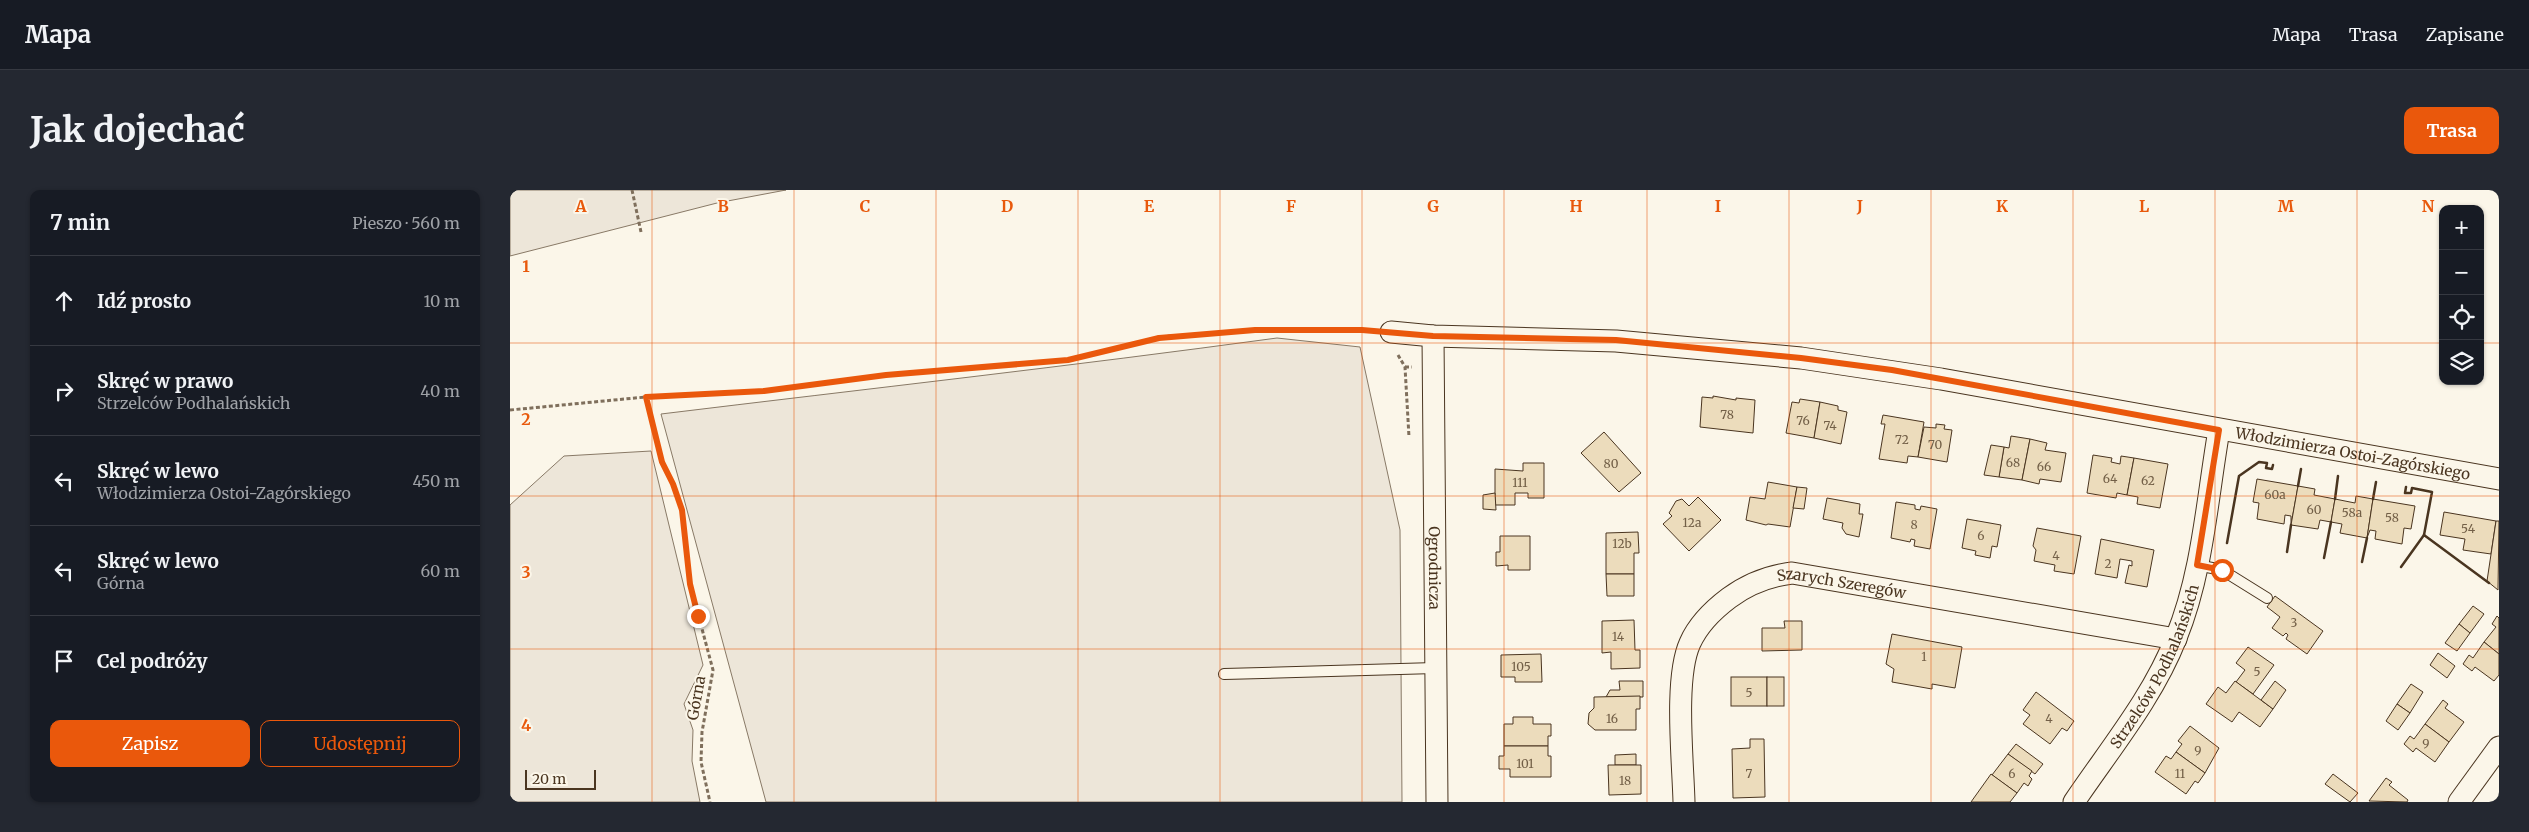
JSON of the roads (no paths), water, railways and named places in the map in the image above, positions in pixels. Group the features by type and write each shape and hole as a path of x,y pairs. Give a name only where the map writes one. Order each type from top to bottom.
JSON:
{"street":[{"name":"Włodzimierza Ostoi-Zagórskiego","path":"1391,332 1433,336 1616,340 1801,358 1933,378 2499,479"},
{"name":"Ogrodnicza","path":"1433,336 1437,802"},
{"name":"Strzelców Podhalańskich","path":"2074,802 2145,697 2176,639 2190,599 2197,565 2219,430"},
{"name":"Szarych Szeregów","path":"1684,802 1681,680 1689,644 1697,630 1719,605 1760,580 1792,573 2176,639"},
{"path":"2458,802 2499,747"}],"lane":[{"path":"2197,565 2222,570 2267,598"},
{"path":"1224,674 1435,668"}]}
